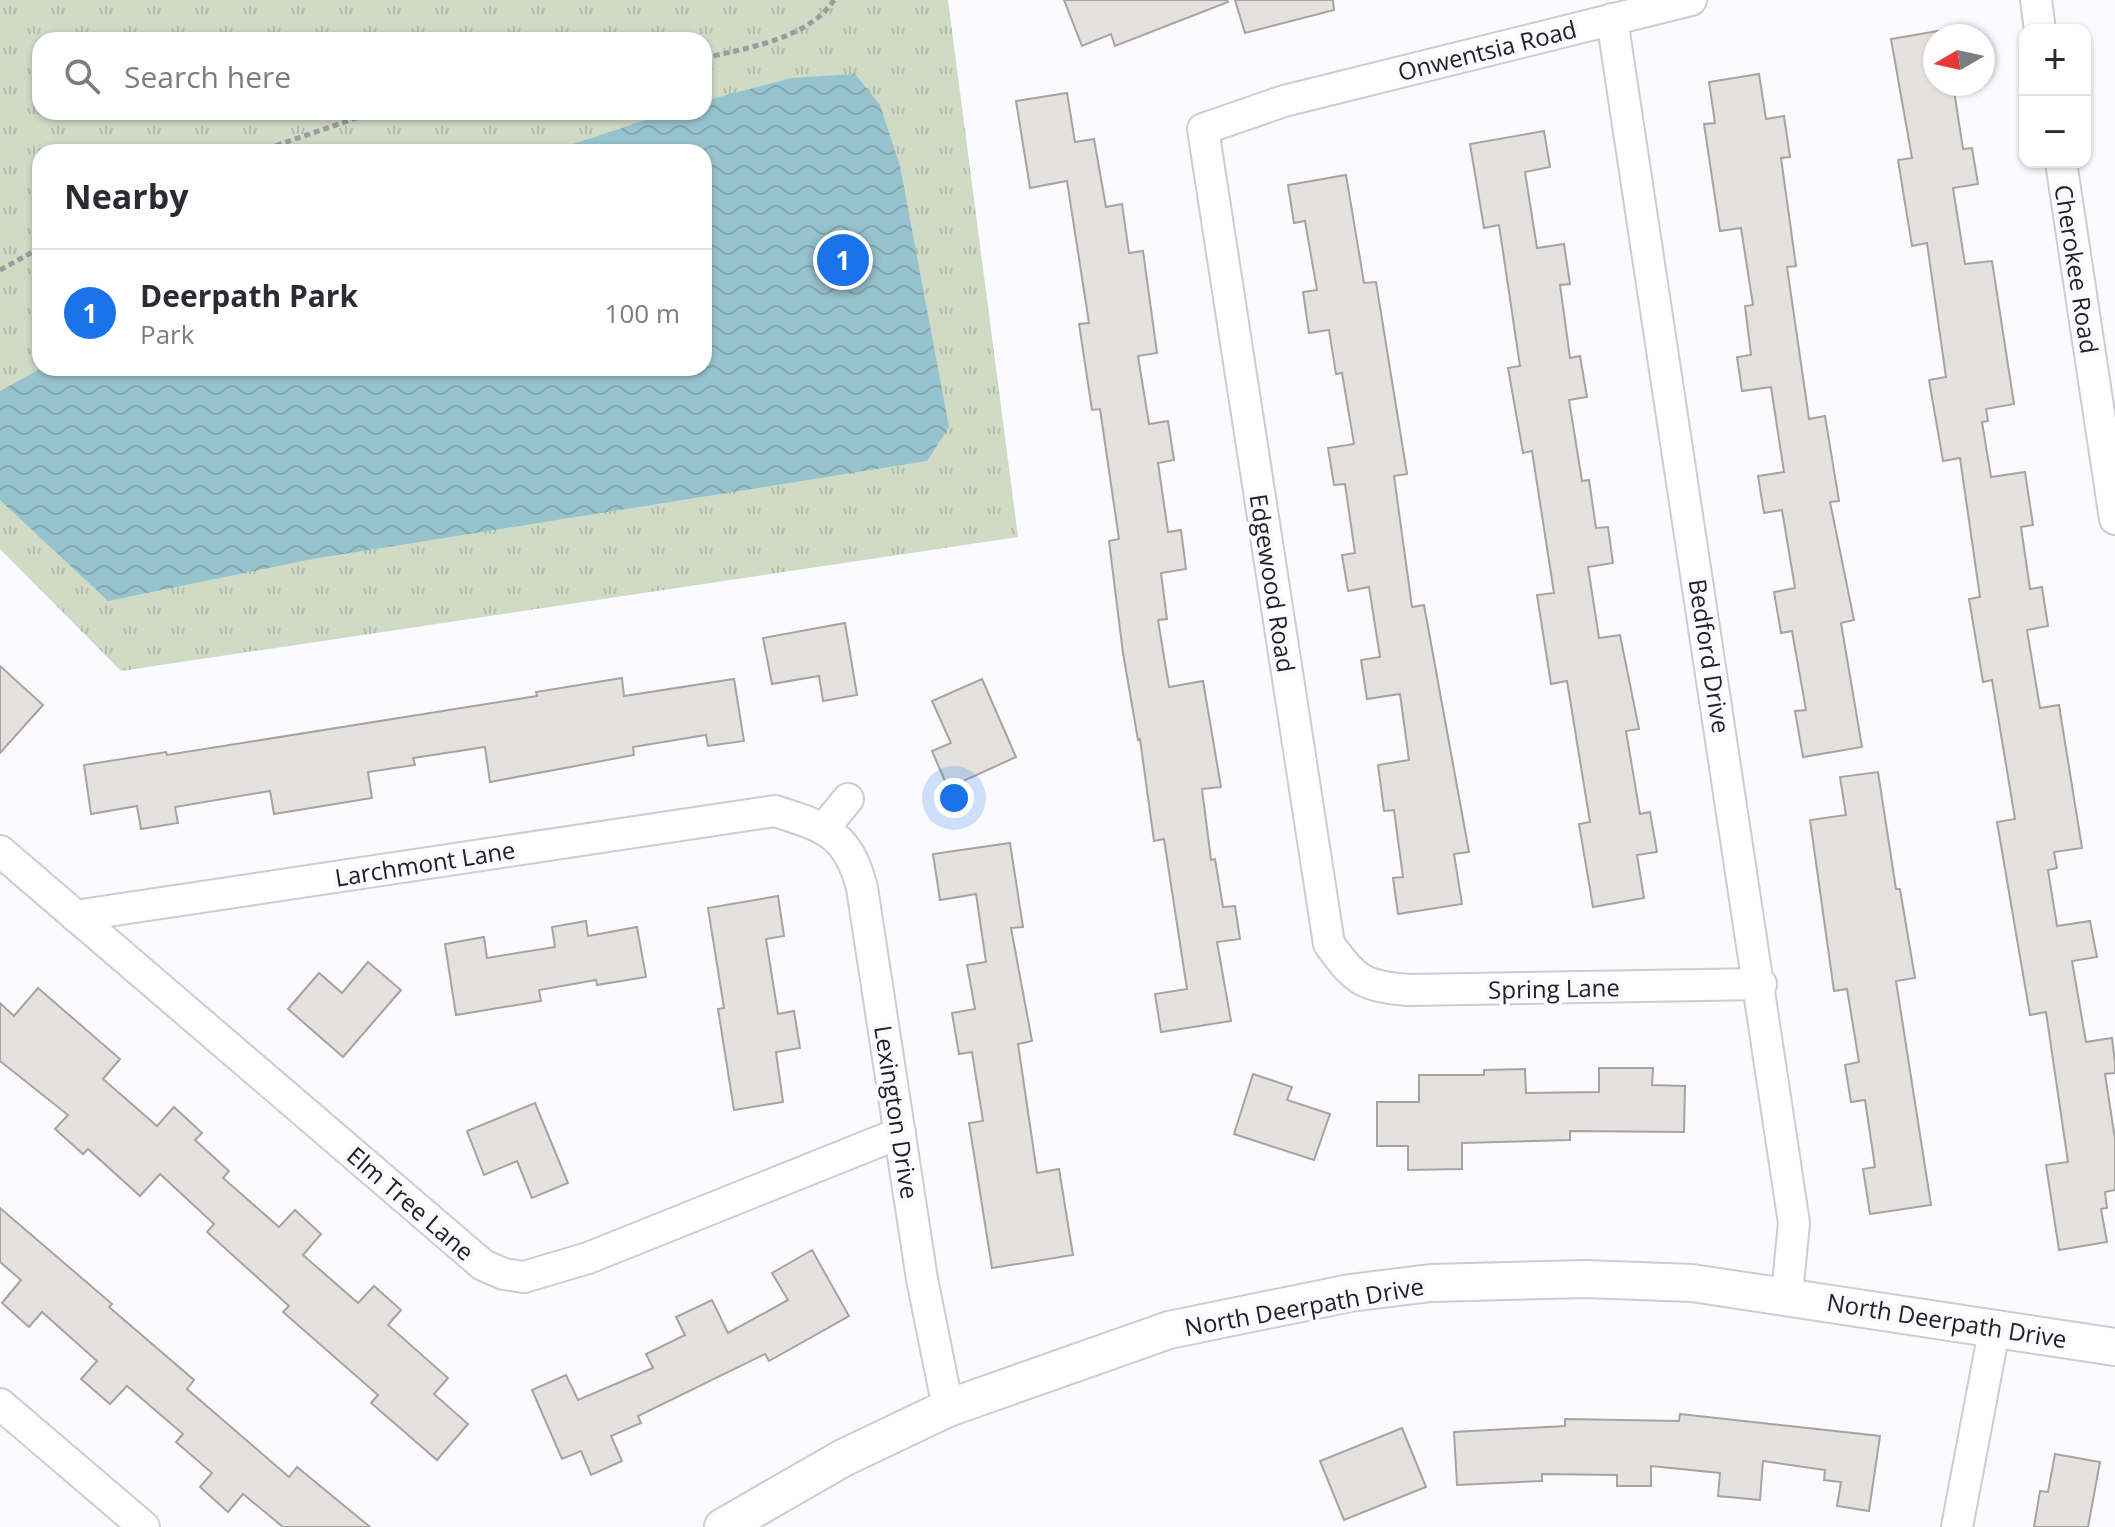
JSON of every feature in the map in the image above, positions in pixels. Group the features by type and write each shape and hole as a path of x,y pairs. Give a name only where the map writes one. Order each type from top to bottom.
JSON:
{"street":[{"name":"Onwentsia Road","path":"1210,185 1203,129 1284,101 1691,0"},
{"path":"2036,0 2039,24"},
{"name":"Bedford Drive","path":"1612,19 1761,984 1794,1223 1787,1294"},
{"name":"Cherokee Road","path":"2062,168 2101,333 2115,519"},
{"name":"Edgewood Road","path":"1210,185 1329,944 1351,975"},
{"path":"825,827 848,799"},
{"name":"Larchmont Lane","path":"75,916 775,811 825,827"},
{"name":"Lexington Drive","path":"825,827 855,859 862,888 922,1279 948,1408"},
{"name":"Elm Tree Lane","path":"0,851 483,1265 504,1274 524,1277 588,1258 900,1133"},
{"name":"Spring Lane","path":"1351,975 1371,986 1408,990 1761,984"},
{"name":"North Deerpath Drive","path":"723,1527 843,1458 948,1408 1169,1330 1350,1293 1431,1283 1586,1279 1692,1283 1787,1294 2115,1347"},
{"path":"1957,1527 1995,1326"},
{"path":"0,1404 144,1527"}],"path":[{"path":"712,56 756,46 795,31 834,0"},
{"path":"280,144 351,120"},
{"path":"0,270 32,252"}],"green space":[{"path":"0,0 948,0 1018,537 121,671 0,549"}],"water":[{"path":"855,74 880,105 900,166 949,427 927,461 312,559 108,601 0,500 0,391 32,373 32,376 712,376 712,144 573,144 646,120 712,120 712,99 791,78"}],"building":[{"path":"1064,0 1228,2 1115,46 1111,34 1082,46"},
{"path":"1235,0 1333,0 1334,10 1245,33"},
{"path":"1923,34 1923,96 1955,96 1963,149 1972,148 1978,184 1953,188 1965,264 1992,261 2014,404 1986,409 1988,421 1982,422 1991,477 2025,472 2033,525 2021,527 2030,589 2042,587 2048,626 2027,630 2040,708 2059,705 2082,848 2054,852 2057,868 2048,870 2057,926 2090,921 2097,957 2072,961 2086,1042 2112,1038 2115,1073 2105,1074 2115,1139 2115,1190 2105,1192 2107,1208 2101,1209 2107,1242 2059,1250 2046,1165 2068,1162 2046,1012 2030,1015 1997,822 2015,819 1992,680 1983,682 1969,599 1980,597 1960,458 1943,461 1929,380 1946,377 1927,243 1912,246 1898,160 1912,158 1891,39"},
{"path":"1759,74 1766,119 1784,116 1790,157 1781,158 1796,266 1787,267 1809,419 1825,416 1839,501 1830,502 1854,620 1841,623 1862,747 1803,757 1795,711 1806,710 1792,631 1781,633 1774,592 1795,588 1782,510 1764,513 1758,476 1784,472 1771,387 1742,391 1737,357 1751,355 1745,306 1753,305 1741,228 1720,231 1704,124 1715,123 1709,82"},
{"path":"1067,93 1075,142 1094,139 1106,207 1122,204 1129,253 1143,251 1157,353 1138,356 1149,424 1168,421 1174,460 1158,463 1168,532 1181,530 1186,569 1161,573 1167,619 1158,620 1169,687 1203,681 1221,787 1202,789 1211,860 1215,859 1223,907 1235,906 1240,939 1217,942 1231,1021 1161,1032 1155,994 1187,989 1164,839 1154,841 1140,739 1123,653 1109,541 1119,539 1100,409 1092,410 1079,324 1089,323 1067,181 1030,188 1016,101"},
{"path":"1544,131 1550,167 1525,172 1537,248 1564,244 1570,284 1560,285 1570,358 1580,356 1587,397 1569,400 1582,481 1589,480 1596,528 1608,527 1613,563 1588,567 1599,638 1620,635 1639,729 1626,731 1640,814 1650,812 1657,852 1637,855 1644,898 1593,907 1579,824 1590,822 1567,681 1551,684 1537,595 1554,593 1532,451 1523,453 1508,368 1520,366 1499,225 1484,228 1470,144"},
{"path":"1346,175 1364,283 1376,282 1407,474 1394,476 1412,607 1424,605 1469,852 1454,854 1462,904 1398,914 1393,878 1403,877 1394,810 1384,811 1378,765 1409,760 1400,694 1367,699 1361,660 1380,657 1369,587 1348,591 1342,555 1355,553 1345,484 1334,485 1328,448 1354,444 1342,373 1336,374 1329,330 1309,333 1303,292 1317,290 1305,221 1294,223 1288,185"},
{"path":"845,623 857,695 823,701 819,676 772,684 763,638"},
{"path":"0,666 43,705 0,753"},
{"path":"622,678 624,696 734,679 744,741 708,746 706,735 633,747 634,755 490,782 485,747 413,758 415,765 368,772 372,798 274,814 270,791 175,807 178,823 141,829 137,806 91,814 84,765 166,752 167,755 537,696 536,692"},
{"path":"982,679 1016,757 948,788 932,751 951,743 932,701"},
{"path":"1878,772 1896,889 1900,889 1915,978 1896,981 1931,1205 1870,1214 1863,1169 1875,1167 1865,1100 1851,1102 1845,1065 1859,1062 1847,989 1834,991 1810,820 1846,815 1840,777"},
{"path":"1010,843 1023,927 1011,928 1032,1041 1018,1044 1037,1173 1059,1169 1073,1255 992,1268 969,1123 983,1121 972,1052 959,1054 952,1013 975,1009 967,965 986,962 976,894 940,900 933,854"},
{"path":"778,896 784,936 766,939 778,1014 794,1011 800,1048 776,1052 783,1102 734,1110 718,1009 724,1008 708,908"},
{"path":"586,921 588,936 637,927 646,977 597,985 596,980 539,990 541,1001 456,1015 445,944 484,937 487,958 555,947 552,927"},
{"path":"368,962 401,990 343,1057 288,1009 319,973 342,993"},
{"path":"38,988 120,1059 103,1079 157,1126 174,1107 202,1133 195,1140 229,1171 223,1178 279,1227 295,1210 321,1234 303,1255 358,1303 374,1286 401,1310 388,1325 448,1378 434,1394 468,1424 437,1460 371,1403 378,1395 283,1312 289,1306 207,1232 214,1224 160,1174 140,1196 88,1149 83,1154 55,1129 68,1115 0,1061 0,1003 14,1016"},
{"path":"1599,1068 1653,1068 1652,1085 1685,1086 1684,1132 1570,1131 1570,1140 1462,1143 1462,1169 1408,1170 1408,1146 1377,1146 1377,1102 1419,1102 1419,1075 1484,1075 1484,1070 1525,1069 1526,1093 1599,1092"},
{"path":"1253,1074 1292,1087 1287,1100 1330,1114 1314,1160 1234,1134"},
{"path":"535,1103 568,1183 532,1198 517,1161 484,1175 467,1131"},
{"path":"0,1208 112,1304 109,1307 194,1380 187,1389 289,1477 297,1467 370,1527 283,1527 243,1494 228,1512 200,1487 212,1473 176,1442 183,1434 127,1386 110,1404 81,1379 97,1361 42,1312 29,1327 2,1303 21,1280 0,1262"},
{"path":"812,1250 849,1316 769,1361 765,1354 638,1416 641,1423 611,1436 622,1461 591,1475 581,1451 562,1459 532,1390 566,1375 578,1400 653,1368 646,1354 685,1335 676,1317 712,1300 728,1333 788,1300 772,1273"},
{"path":"1680,1414 1880,1436 1869,1511 1837,1506 1841,1482 1824,1480 1825,1470 1763,1461 1760,1500 1718,1496 1720,1473 1651,1466 1651,1486 1617,1486 1617,1475 1542,1474 1542,1481 1457,1485 1454,1432 1565,1426 1565,1419 1679,1421"},
{"path":"1402,1428 1426,1487 1344,1520 1320,1461"},
{"path":"2055,1454 2100,1462 2088,1527 2034,1527 2040,1491 2048,1492"}],"place":[{"name":"Deerpath Park","path":"843,260"}]}
